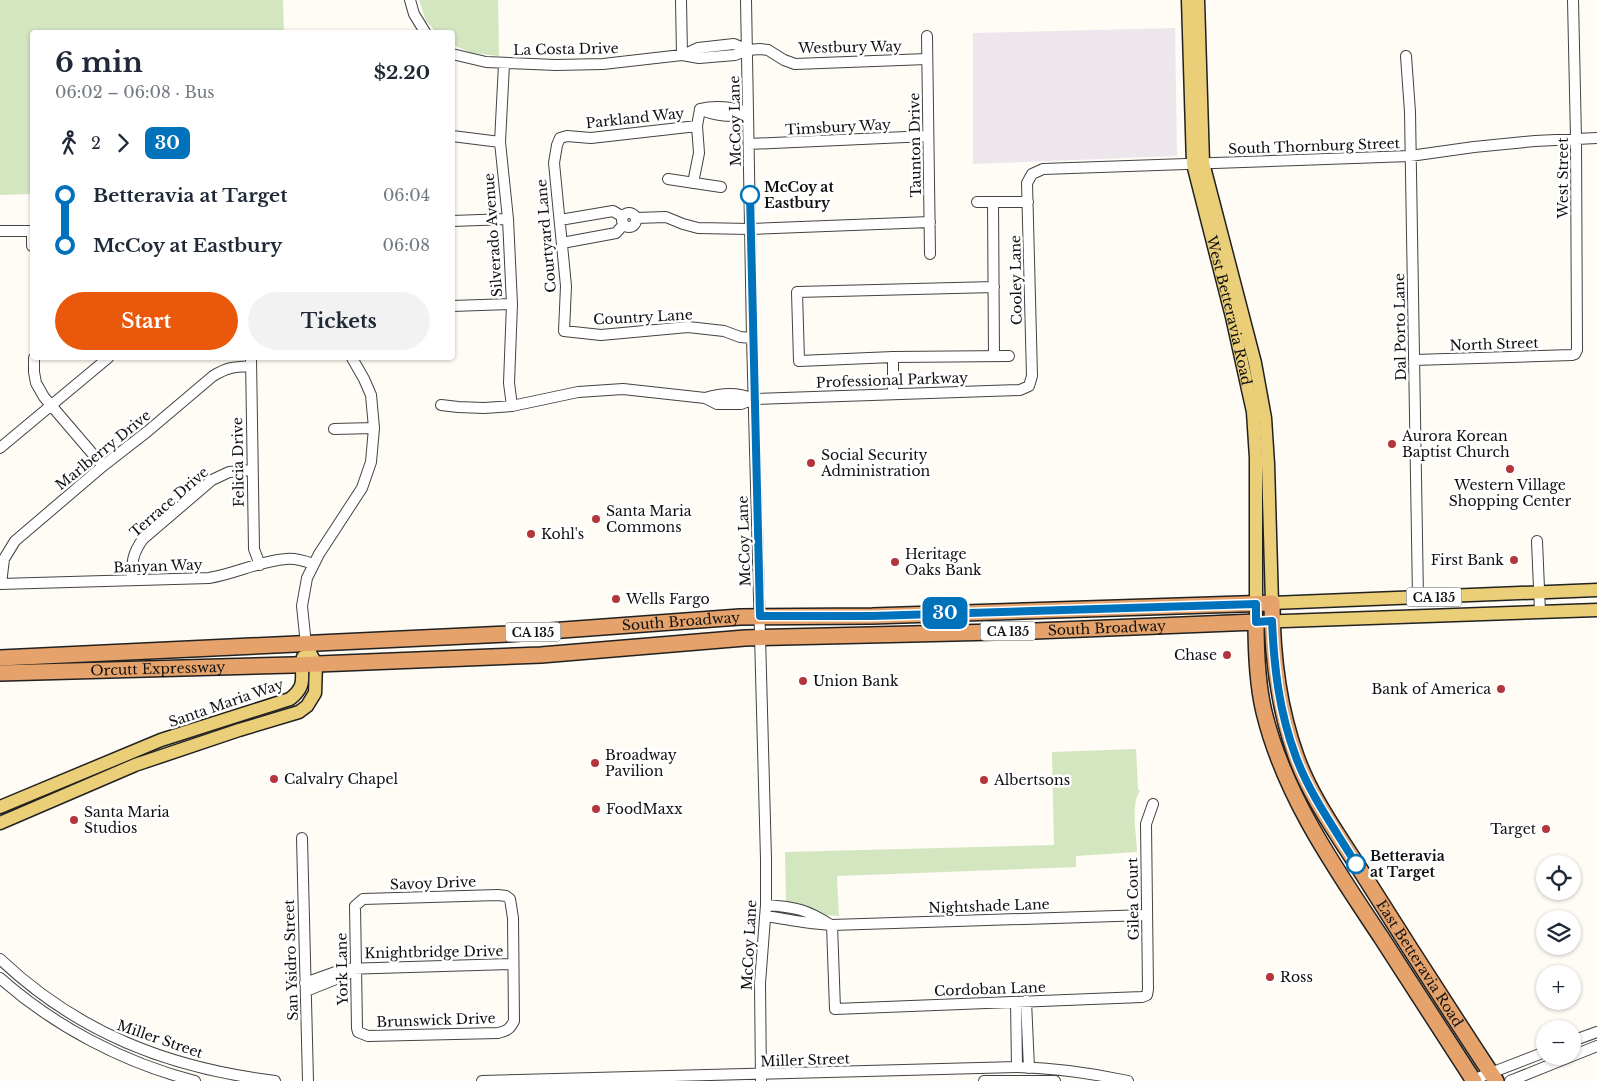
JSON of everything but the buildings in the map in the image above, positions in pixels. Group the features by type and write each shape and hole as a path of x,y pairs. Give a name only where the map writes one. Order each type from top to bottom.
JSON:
{"highway":[{"name":"South Broadway","path":"306,645 507,634 760,616 872,616 1272,603"},
{"name":"West Betteravia Road","path":"1272,603 1272,621"},
{"path":"942,613 942,633"},
{"name":"East Betteravia Road","path":"1272,621 1274,660 1280,705 1296,758 1306,780 1389,916 1493,1077"},
{"name":"South Broadway","path":"309,664 540,655 760,638 1256,622"},
{"name":"East Betteravia Road","path":"1256,622 1256,648 1263,708 1290,787 1316,834 1472,1081"},
{"name":"Orcutt Expressway","path":"0,658 306,645"},
{"name":"Orcutt Expressway","path":"0,673 309,664"},
{"path":"1374,926 1389,916"}],"main road":[{"name":"West Betteravia Road","path":"1188,0 1198,164 1253,412 1256,458 1256,622"},
{"name":"West Betteravia Road","path":"1198,0 1198,164 1255,364 1263,402 1268,464 1272,603"},
{"name":"South Broadway","path":"1272,603 1597,590"},
{"path":"1419,616 1426,605 1440,602 1504,599 1514,593"},
{"name":"South Broadway","path":"1256,622 1597,610"},
{"path":"0,823 136,765 299,712 307,706 315,693 306,645"},
{"name":"Santa Maria Way","path":"0,807 161,740 290,699 297,694 301,687 309,664"}],"street":[{"path":"410,0 414,14 424,30"},
{"path":"680,0 682,55"},
{"name":"McCoy Lane","path":"746,0 765,911 760,983 761,1078"},
{"name":"West Street","path":"1573,0 1576,138 1577,350 1575,354"},
{"name":"Taunton Drive","path":"927,36 930,254"},
{"name":"La Costa Drive","path":"455,55 504,64 556,65 603,64 682,55 699,58 735,55 748,50"},
{"name":"Westbury Way","path":"748,50 768,50 784,60 796,64 927,59"},
{"name":"Dal Porto Lane","path":"1406,56 1410,104 1418,598"},
{"name":"Silverado Avenue","path":"504,64 500,142 508,219 512,304 509,383 512,406"},
{"name":"Parkland Way","path":"560,138 567,136 590,138 697,126 700,110 709,114 739,117 748,114"},
{"path":"693,183 699,153 697,126"},
{"path":"455,136 500,142"},
{"name":"Timsbury Way","path":"749,144 928,136"},
{"name":"Courtyard Lane","path":"560,138 554,164 566,286 564,331"},
{"name":"South Thornburg Street","path":"1032,174 1042,169 1410,156 1535,141 1597,138"},
{"name":"Cooley Lane","path":"1029,386 1032,376 1027,183 1032,174"},
{"path":"668,179 721,187"},
{"path":"977,202 1028,202"},
{"path":"993,202 994,356"},
{"path":"560,220 613,211 632,226 636,218 666,217 698,228 750,229 930,222"},
{"path":"455,221 508,219"},
{"path":"562,243 616,233 624,220"},
{"path":"0,231 30,231"},
{"path":"994,287 797,292 799,361 893,357 1009,356"},
{"path":"455,306 512,304"},
{"name":"Country Lane","path":"564,331 601,335 688,327 724,331 740,337 752,338"},
{"name":"North Street","path":"1414,360 1575,354"},
{"path":"893,357 893,394"},
{"path":"34,360 36,383 44,397 103,466"},
{"path":"0,448 106,360"},
{"path":"306,645 302,606 307,578 313,564 362,488 371,462 374,428 371,395 353,360"},
{"name":"Marlberry Drive","path":"1,584 4,559 15,541 213,376 224,369 251,362"},
{"name":"Felicia Drive","path":"251,362 254,549 260,565"},
{"name":"Professional Parkway","path":"441,405 484,408 512,406 578,392 623,389 705,398 718,394 740,394 754,399 1020,390 1029,386"},
{"path":"334,429 374,428"},
{"name":"Terrace Drive","path":"132,580 132,563 135,550 144,539 212,480 229,472 252,470"},
{"path":"1537,541 1540,612"},
{"name":"Banyan Way","path":"1,584 209,578 226,576 287,558 313,564"},
{"name":"Gilea Court","path":"1147,995 1146,824 1153,804"},
{"name":"San Ysidro Street","path":"302,838 308,1081"},
{"name":"Savoy Drive","path":"358,902 363,899 506,896 510,899 513,918 513,964"},
{"name":"York Lane","path":"358,902 355,906 357,1028 362,1034"},
{"path":"765,911 799,909 814,914 832,926"},
{"name":"Nightshade Lane","path":"832,926 1147,915"},
{"name":"Cordoban Lane","path":"832,926 835,1008 1142,997 1147,995"},
{"name":"Miller Street","path":"0,958 15,973 66,1010 108,1035 178,1062 216,1072 275,1081"},
{"name":"Knightbridge Drive","path":"306,987 346,975 356,968 513,964"},
{"name":"Brunswick Drive","path":"362,1034 368,1036 498,1033 506,1031 511,1028 514,1021 513,964"},
{"name":"Miller Street","path":"0,978 58,1022 104,1047 156,1069 194,1081"},
{"path":"1017,1067 1021,1002"},
{"path":"1021,1002 1029,1068"},
{"path":"1581,1038 1597,1032"},
{"path":"1581,1052 1597,1046"},
{"path":"1472,1081 1493,1077 1536,1056"},
{"path":"1510,1081 1550,1065"},
{"name":"Miller Street","path":"482,1081 761,1078 1017,1067 1054,1068 1092,1073 1128,1081"},
{"path":"984,1081 1056,1081"}],"shaded area":[{"path":"1175,28 1177,156 973,164 973,33"}],"green space":[{"path":"0,0 283,0 284,30 30,30 30,194 0,195"},
{"path":"419,0 498,0 499,56 472,53 455,46 455,30 434,30 426,21"},
{"path":"1136,749 1138,789 1140,791 1135,804 1137,852 1076,856 1076,867 837,876 839,916 825,915 801,904 786,902 785,852 1054,845 1052,752"}],"bus line":[{"name":"30","path":"750,195 760,616 872,616 948,612 1256,604 1256,622 1272,621 1274,660 1280,705 1296,758 1306,780 1356,864"}],"place":[{"name":"McCoy at Eastbury","path":"750,195"},
{"name":"Aurora Korean Baptist Church","path":"1392,444"},
{"name":"Social Security Administration","path":"811,463"},
{"name":"Western Village Shopping Center","path":"1510,469"},
{"name":"Santa Maria Commons","path":"596,519"},
{"name":"Kohl's","path":"531,534"},
{"name":"First Bank","path":"1514,560"},
{"name":"Heritage Oaks Bank","path":"895,562"},
{"name":"Wells Fargo","path":"616,599"},
{"name":"Chase","path":"1227,655"},
{"name":"Union Bank","path":"803,681"},
{"name":"Bank of America","path":"1501,689"},
{"name":"Broadway Pavilion","path":"595,763"},
{"name":"Calvalry Chapel","path":"274,779"},
{"name":"Albertsons","path":"984,780"},
{"name":"FoodMaxx","path":"596,809"},
{"name":"Santa Maria Studios","path":"74,820"},
{"name":"Target","path":"1546,829"},
{"name":"Betteravia at Target","path":"1356,864"},
{"name":"Ross","path":"1270,977"}]}
